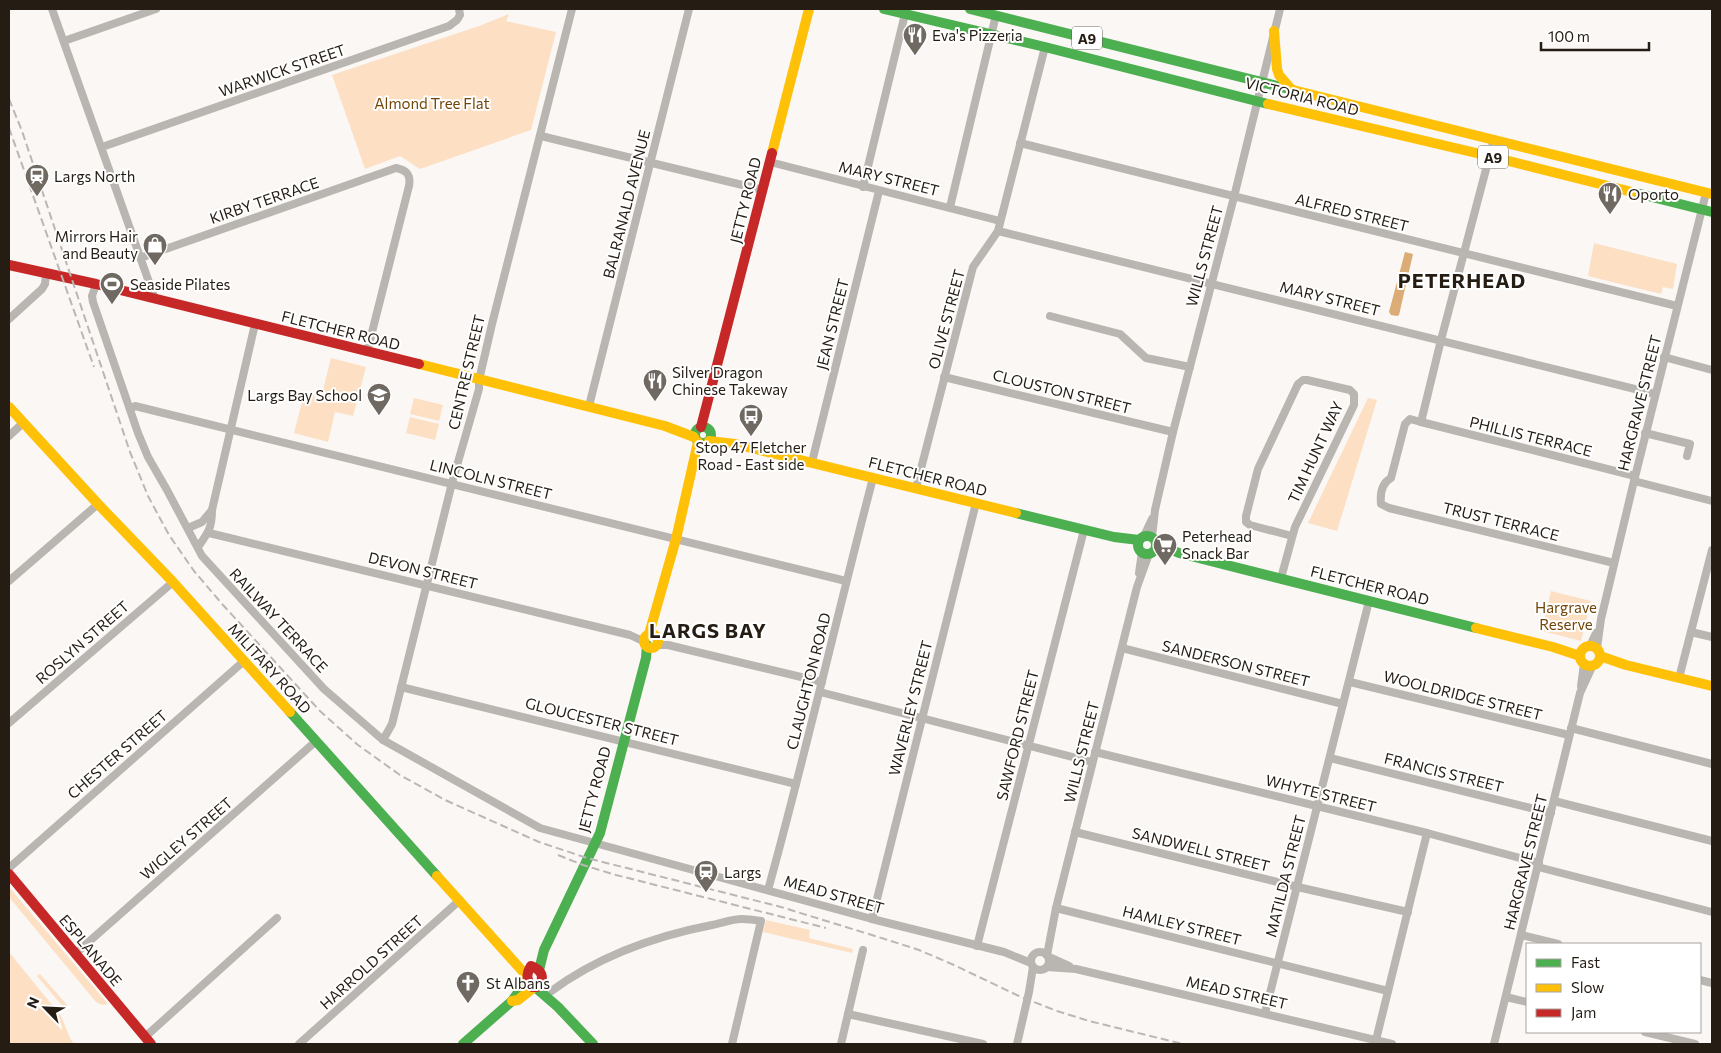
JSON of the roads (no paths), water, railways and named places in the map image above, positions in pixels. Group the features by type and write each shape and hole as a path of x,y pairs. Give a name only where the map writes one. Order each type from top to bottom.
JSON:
{"main road":[{"name":"JETTY ROAD","path":"463,1044 512,1001 533,977 604,822 623,740 651,640 676,539 691,470 703,435 710,398 809,9"},
{"name":"VICTORIA ROAD","path":"884,9 1046,47 1257,101 1489,156 1707,211"},
{"name":"VICTORIA ROAD","path":"970,9 1709,194"},
{"path":"1274,31 1277,69 1279,75 1291,89"},
{"name":"FLETCHER ROAD","path":"9,265 96,284 1712,686"},
{"name":"MILITARY ROAD","path":"9,407 173,582 315,742 507,952 550,992 558,1006"},
{"name":"ESPLANADE","path":"9,874 148,1040"},
{"name":"MILITARY ROAD","path":"533,977 593,1044"}],"street":[{"path":"52,9 155,299"},
{"path":"64,41 156,9"},
{"name":"WARWICK STREET","path":"102,147 449,26 458,20 460,15 459,9"},
{"name":"CENTRE STREET","path":"383,740 392,724 452,483 479,387 492,324 572,9"},
{"name":"BALRANALD AVENUE","path":"589,406 689,9"},
{"name":"WILLS STREET","path":"1017,1044 1030,992 1052,924 1122,648 1173,432 1234,197 1280,9"},
{"path":"863,186 905,14"},
{"path":"950,207 996,15"},
{"name":"OLIVE STREET","path":"916,488 973,268 998,230 1046,47"},
{"path":"540,136 763,190"},
{"path":"1420,422 1494,140"},
{"name":"ALFRED STREET","path":"1020,143 1678,306"},
{"name":"MARY STREET","path":"770,162 1000,221"},
{"name":"KIRBY TERRACE","path":"140,258 396,168 404,170 409,174 409,186 367,352"},
{"name":"JEAN STREET","path":"812,462 879,191"},
{"name":"HARGRAVE STREET","path":"1494,1042 1580,692 1601,620 1664,358 1707,211 1709,194"},
{"name":"MARY STREET","path":"998,230 1655,394"},
{"path":"9,319 42,289 45,284 46,274"},
{"name":"RAILWAY TERRACE","path":"96,284 92,296 93,302 148,457 202,556 324,690 383,740 540,828 595,844"},
{"path":"1050,316 1120,334 1146,358 1190,367"},
{"path":"198,547 209,533 212,510 230,429 256,324"},
{"path":"1664,358 1712,370"},
{"name":"CLOUSTON STREET","path":"944,377 1173,432"},
{"name":"TIM HUNT WAY","path":"1281,578 1292,536 1354,404 1354,394 1350,390 1307,380 1303,380 1298,384 1258,469 1246,522 1250,525 1292,536"},
{"name":"LINCOLN STREET","path":"130,409 135,406 846,581"},
{"name":"TRUST TERRACE","path":"1420,422 1410,419 1405,424 1391,478 1386,481 1380,494 1382,504 1389,508 1614,562"},
{"name":"PHILLIS TERRACE","path":"1420,422 1712,501"},
{"path":"9,436 23,423"},
{"path":"1645,433 1690,444 1687,456"},
{"name":"CLAUGHTON ROAD","path":"768,890 873,478"},
{"name":"WAVERLEY STREET","path":"872,919 976,503"},
{"path":"9,581 98,504"},
{"path":"188,528 202,522 212,510"},
{"name":"SAWFORD STREET","path":"977,946 1084,530"},
{"name":"DEVON STREET","path":"209,533 822,682"},
{"path":"1679,678 1712,550"},
{"name":"ROSLYN STREET","path":"9,723 173,582"},
{"name":"MATILDA STREET","path":"1265,1013 1369,601"},
{"path":"1691,632 1712,637"},
{"name":"SANDERSON STREET","path":"1122,648 1343,704"},
{"name":"CHESTER STREET","path":"9,868 244,661"},
{"name":"WOOLDRIDGE STREET","path":"1350,682 1712,764"},
{"name":"GLOUCESTER STREET","path":"401,687 796,784"},
{"path":"820,692 1092,762"},
{"name":"WIGLEY STREET","path":"75,954 315,742"},
{"name":"WHYTE STREET","path":"1095,752 1427,833 1712,912"},
{"name":"FRANCIS STREET","path":"1330,758 1551,813"},
{"path":"1554,802 1712,841"},
{"name":"SANDWELL STREET","path":"1075,832 1297,887 1408,912"},
{"path":"1376,1040 1427,833"},
{"name":"MEAD STREET","path":"595,844 608,850 628,853 977,946 1392,1044"},
{"name":"HARROLD STREET","path":"299,1044 460,900"},
{"name":"HAMLEY STREET","path":"1056,908 1388,991"},
{"path":"148,1040 277,918"},
{"path":"550,992 560,984 599,962 644,942 696,928 741,919 761,921 732,1044"},
{"path":"1521,935 1554,943"},
{"path":"841,1044 864,950"},
{"path":"1506,997 1526,1002"},
{"path":"848,1014 983,1044"},
{"path":"1650,1033 1695,1044"}],"railway":[{"path":"9,99 22,131 130,452 148,496 169,535 194,571 223,605 320,711 358,745 400,775 445,800 539,842 587,858 781,907 888,940 919,950 1021,997 1057,1011 1089,1021 1183,1044"},
{"path":"9,128 94,367"},
{"path":"558,855 616,875 826,928"}],"place":[{"name":"Eva's Pizzeria","path":"915,56"},
{"name":"Largs North","path":"37,197"},
{"name":"Oporto","path":"1610,215"},
{"name":"Mirrors Hair and Beauty","path":"155,266"},
{"name":"Seaside Pilates","path":"112,305"},
{"name":"Silver Dragon Chinese Takeway","path":"655,402"},
{"name":"Largs Bay School","path":"379,416"},
{"name":"Stop 47 Fletcher Road - East side","path":"751,437"},
{"name":"Peterhead Snack Bar","path":"1165,566"},
{"name":"Largs","path":"706,893"},
{"name":"St Albans","path":"468,1004"}],"district":[{"name":"PETERHEAD","path":"1462,280"},
{"name":"LARGS BAY","path":"708,630"}],"park label":[{"name":"Almond Tree Flat","path":"432,103"},
{"name":"Hargrave Reserve","path":"1566,616"}]}
